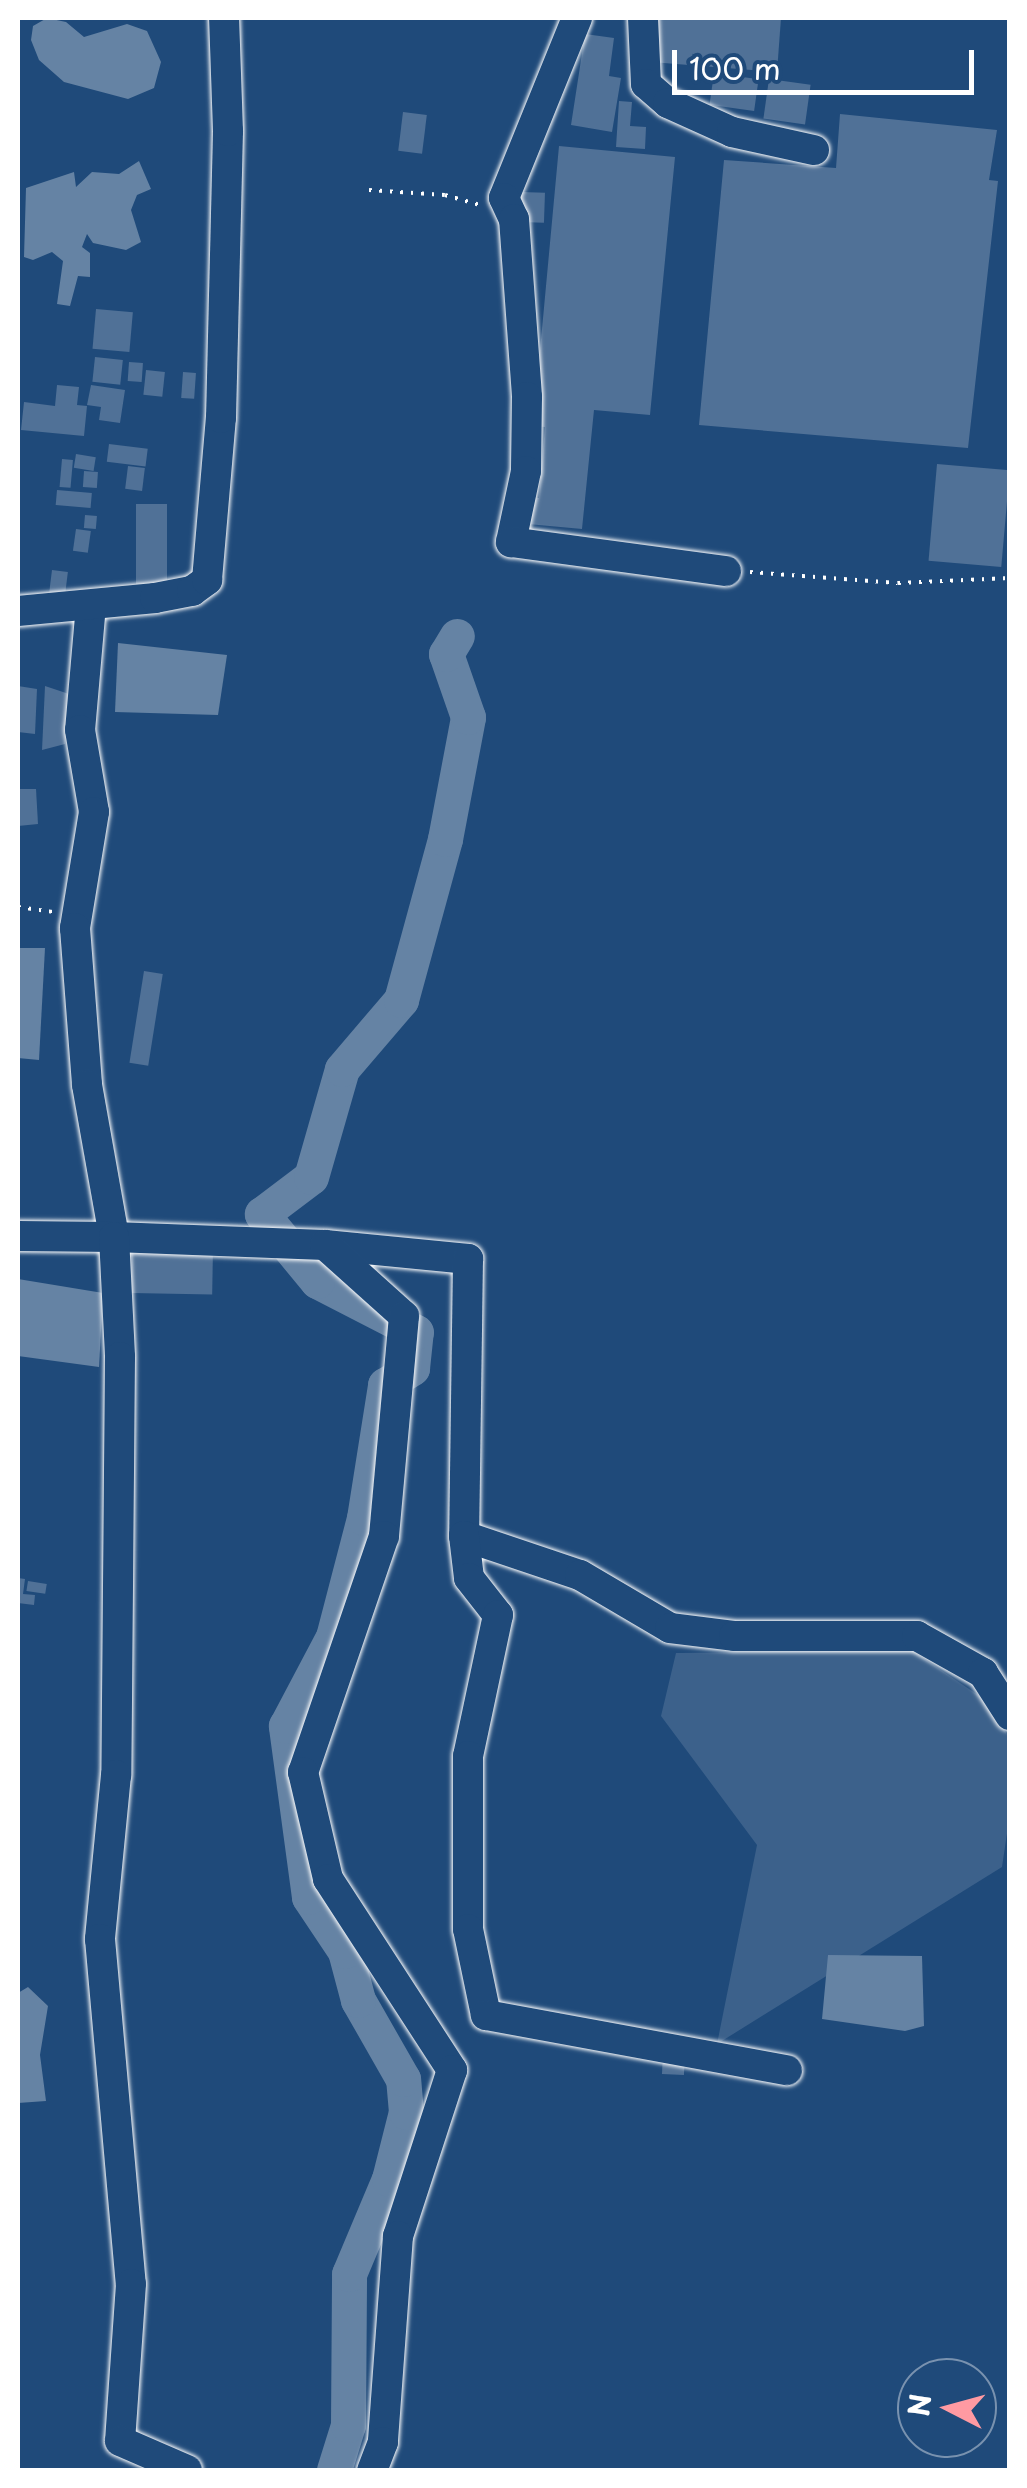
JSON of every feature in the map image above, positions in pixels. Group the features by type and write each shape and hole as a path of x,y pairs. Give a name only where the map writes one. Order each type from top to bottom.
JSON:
{"street":[{"path":"18,611 184,594 206,580 221,418 228,131 224,18"},
{"path":"577,18 504,198 514,219 527,397 526,471 511,542 726,570"},
{"path":"643,18 646,84 668,103 732,132 814,150"},
{"path":"91,606 80,730 94,812 77,914 87,1085 114,1237 120,1357 116,1775 100,1939 131,2284 120,2441 187,2470"},
{"path":"18,1236 325,1245 468,1259 464,1536 469,1578 498,1615 468,1756 468,1929 486,2015 787,2070"},
{"path":"325,1245 404,1316 384,1536 303,1772 328,1879 452,2070 398,2236 382,2442 372,2470"},
{"path":"464,1536 580,1575 670,1628 734,1636 917,1636 984,1673 1010,1715"}],"path":[{"path":"369,190 444,195 485,206"},
{"path":"726,570 898,583 1010,578"},
{"path":"18,907 77,914"}],"shaded area":[{"path":"47,18 66,22 84,37 127,24 147,31 161,62 154,88 128,99 64,82 39,60 31,40 33,26"},
{"path":"139,161 151,189 137,195 131,210 141,242 126,250 93,243 87,234 82,247 90,253 90,277 78,276 70,306 57,304 63,261 52,252 33,260 24,257 26,188 74,172 76,187 92,172 119,174"},
{"path":"118,643 227,655 218,715 115,712"},
{"path":"18,948 45,948 39,1060 18,1058"},
{"path":"18,1279 103,1293 99,1367 18,1356"},
{"path":"911,1650 981,1697 1009,1737 1009,1820 1002,1867 717,2044 757,1845 661,1716 676,1653"},
{"path":"828,1955 922,1956 924,2026 905,2031 822,2019"},
{"path":"28,1987 48,2006 40,2055 46,2101 18,2103 18,1993"}],"building":[{"path":"655,18 781,18 777,72 651,62"},
{"path":"585,34 614,38 609,76 621,78 612,132 571,125"},
{"path":"714,73 759,79 754,111 710,105"},
{"path":"769,79 811,85 805,124 763,119"},
{"path":"619,101 632,102 630,126 646,127 645,149 616,147"},
{"path":"403,112 427,115 422,154 398,151"},
{"path":"840,114 997,130 989,180 998,181 968,448 699,425 724,160 836,168"},
{"path":"559,146 675,157 650,415 594,410 582,529 528,524 530,497 539,498 545,427 533,426"},
{"path":"521,192 545,193 544,223 520,222"},
{"path":"96,309 133,312 129,352 93,349"},
{"path":"95,357 123,360 120,385 92,382"},
{"path":"129,362 143,363 142,382 128,381"},
{"path":"146,370 165,372 162,397 143,395"},
{"path":"183,372 196,373 194,399 181,398"},
{"path":"57,385 79,387 77,405 87,406 84,436 21,430 24,402 55,406"},
{"path":"91,385 125,390 120,423 99,420 101,407 87,405"},
{"path":"109,444 148,449 146,467 107,462"},
{"path":"76,454 96,457 94,471 74,468"},
{"path":"62,459 73,460 71,488 60,487"},
{"path":"937,464 1010,470 1001,567 929,561"},
{"path":"128,466 145,468 142,491 125,489"},
{"path":"84,471 98,472 97,488 83,487"},
{"path":"57,490 92,493 91,508 56,505"},
{"path":"136,504 167,504 167,584 136,584"},
{"path":"85,515 97,516 96,529 84,528"},
{"path":"76,529 91,531 88,553 73,551"},
{"path":"52,570 68,572 65,599 49,597"},
{"path":"18,686 37,689 35,734 18,732"},
{"path":"45,686 72,695 65,744 42,750"},
{"path":"18,789 36,789 38,824 18,826"},
{"path":"144,971 163,974 148,1066 129,1063"},
{"path":"132,1247 213,1248 212,1294 131,1293"},
{"path":"18,1578 25,1579 23,1594 35,1595 34,1605 18,1603"},
{"path":"28,1581 47,1584 45,1594 26,1591"},
{"path":"663,2054 685,2055 684,2075 662,2074"}],"waterway":[{"path":"334,2470 348,2425 349,2274 389,2179 406,2112 403,2079 358,2000 345,1951 309,1897 286,1726 333,1637 364,1518 385,1385 412,1368 416,1332 317,1281 262,1214 311,1177 342,1069 401,1000 445,839 468,717 446,654 457,636"}]}
